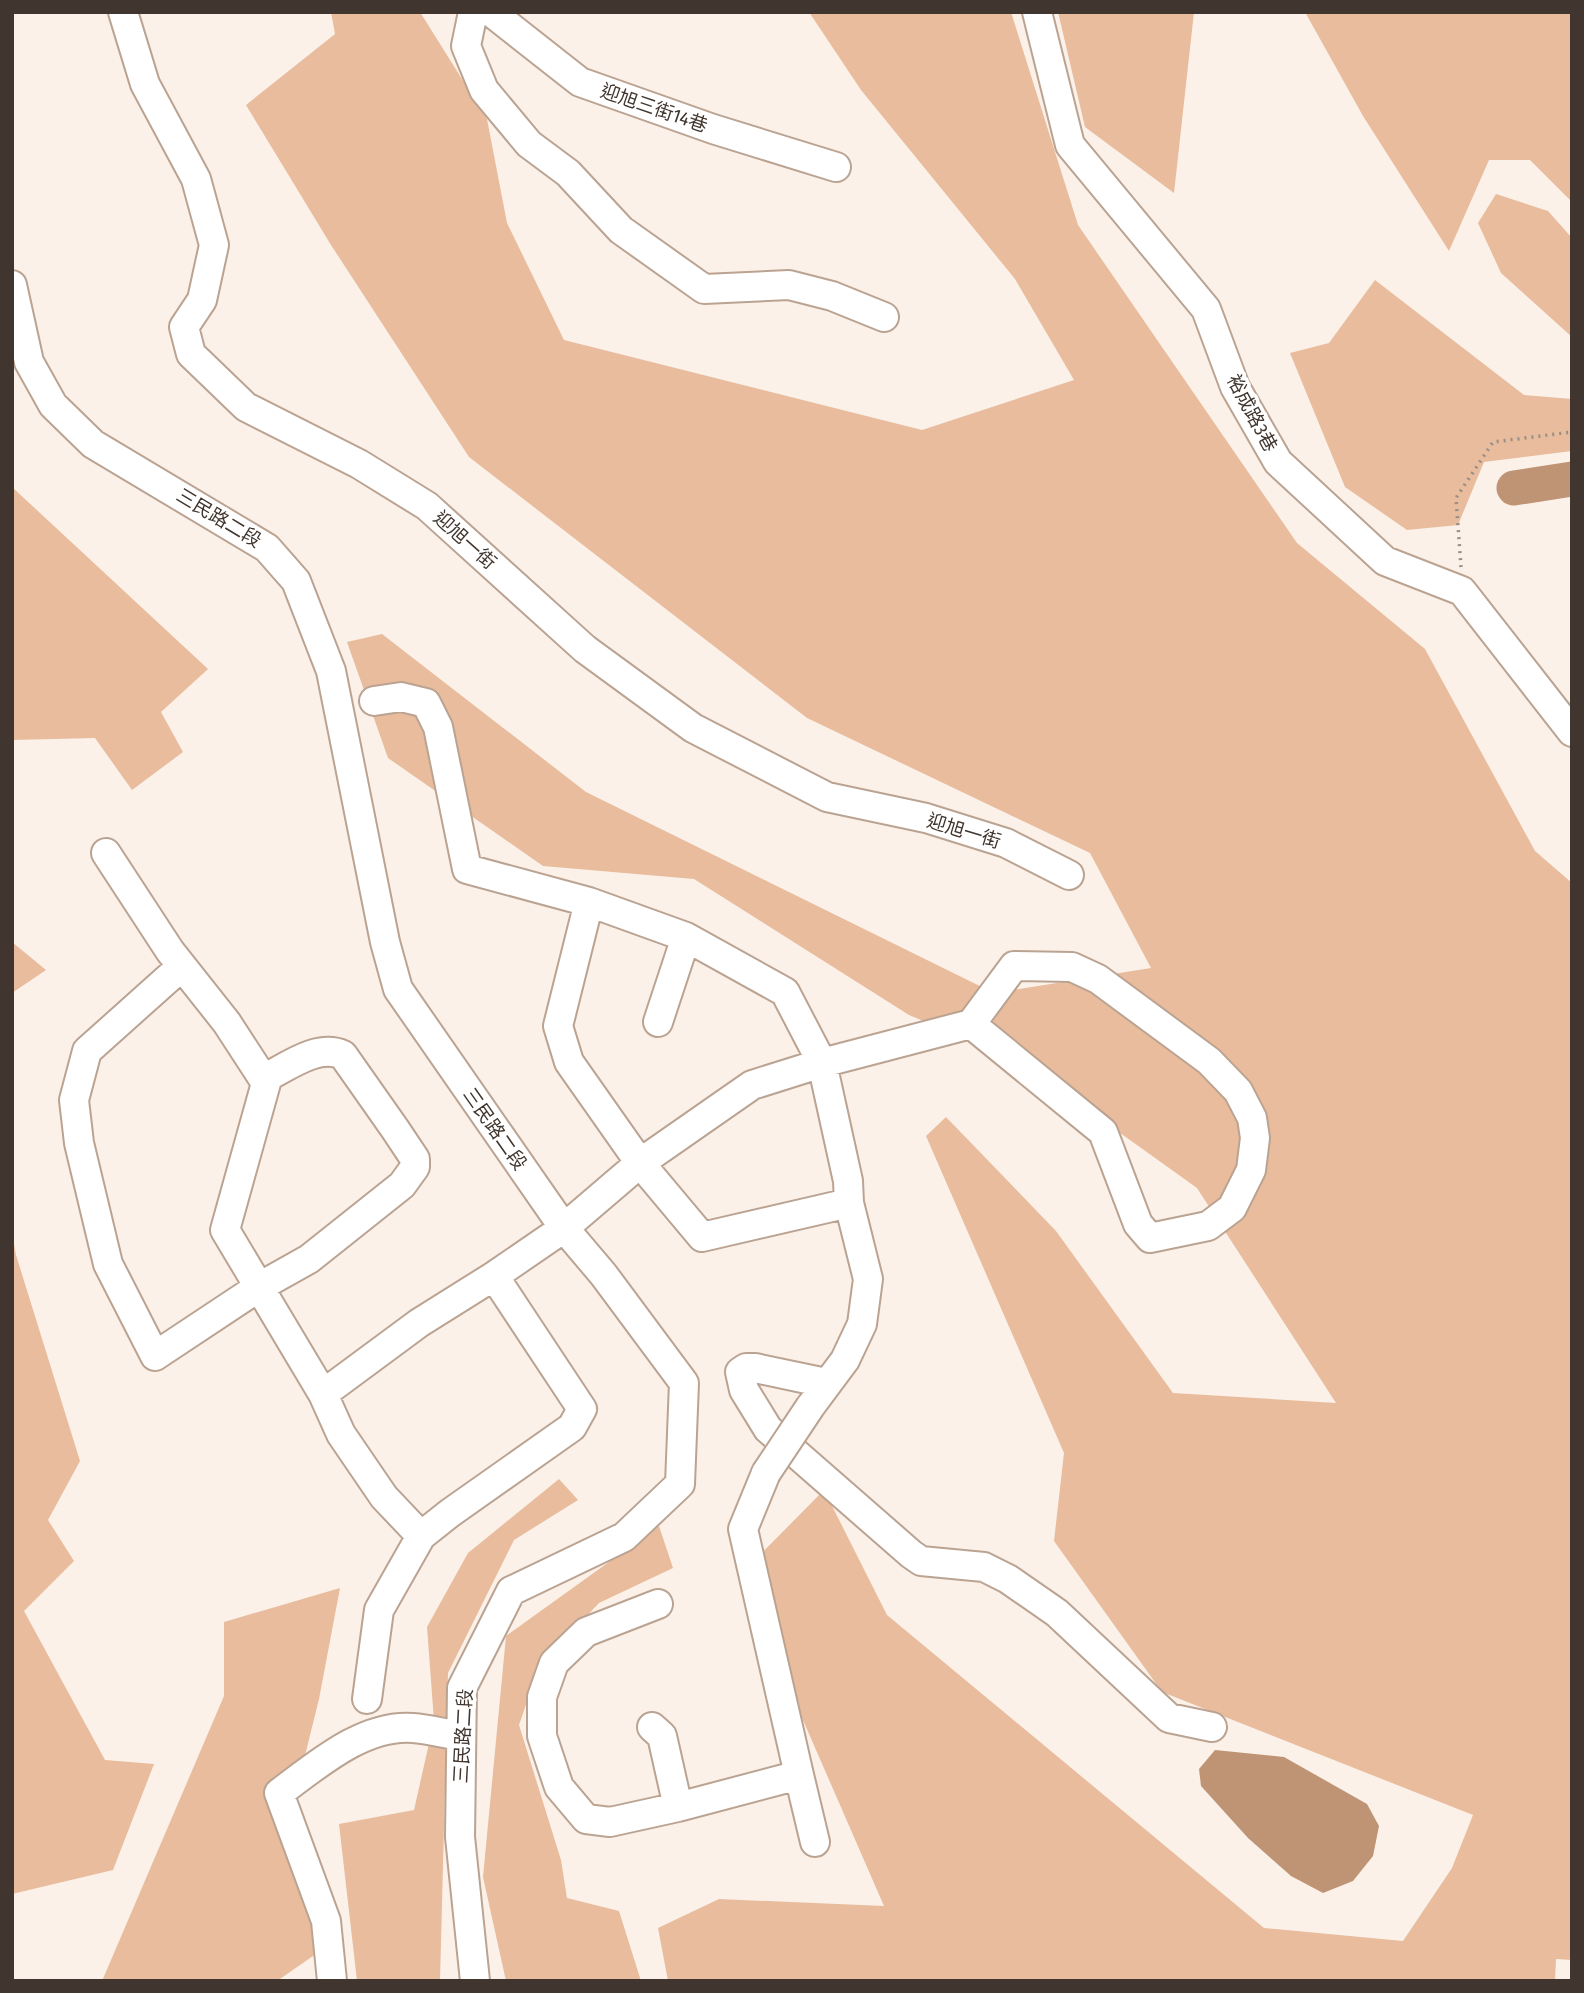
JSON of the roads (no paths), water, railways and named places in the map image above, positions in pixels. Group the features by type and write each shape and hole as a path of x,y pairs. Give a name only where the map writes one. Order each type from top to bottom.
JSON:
{"street":[{"name":"迎旭一街","path":"123,12 145,85 196,178 214,245 202,300 184,327 191,354 237,399 246,407 359,464 427,506 585,649 694,728 827,797 926,818 1006,843 1069,875"},
{"path":"473,12 466,46 485,90 529,145 568,173 621,230 704,289 789,285 832,296 884,317"},
{"name":"迎旭三街14巷","path":"491,12 580,82 713,129 836,167"},
{"name":"裕成路3巷","path":"1037,12 1070,145 1206,309 1235,387 1278,462 1385,561 1462,591 1572,732"},
{"name":"三民路二段","path":"12,285 29,362 53,405 93,444 268,548 296,581 331,671 385,942 398,989 565,1228 603,1274 684,1383 680,1484 624,1536 510,1591 462,1688 460,1837 475,1981"},
{"path":"374,701 401,697 426,703 438,727 467,869 589,902 686,937 785,992 822,1063 848,1181 849,1203 868,1279 862,1324 845,1360 826,1383 766,1473 743,1529 815,1842"},
{"path":"106,853 182,966 227,1023 266,1083 225,1230 323,1394 341,1434 384,1497 421,1536"},
{"path":"589,902 558,1026 569,1062 640,1163 702,1237 849,1203"},
{"path":"658,1022 686,937"},
{"path":"182,966 87,1051 74,1100 79,1143 108,1264 155,1356 259,1287 309,1258 402,1185 415,1167 415,1159 343,1055 334,1051 323,1051 263,1079"},
{"path":"323,1394 419,1323 565,1228 640,1163 752,1085 822,1063 971,1024 1014,967 1072,967 1098,979 1209,1060 1238,1091 1252,1118 1255,1138 1251,1170 1232,1209 1208,1226 1150,1238 1138,1224 1104,1132 971,1024"},
{"path":"367,1699 379,1610 421,1536 572,1427 582,1409 495,1276"},
{"path":"826,1383 755,1368 746,1368 740,1372 744,1390 768,1429 911,1555 921,1561 984,1567 1009,1579 1057,1614 1169,1718 1212,1727"},
{"path":"658,1604 586,1632 554,1664 542,1697 542,1736 559,1787 586,1819 610,1822 799,1775"},
{"path":"652,1727 662,1736 678,1807"},
{"path":"332,1981 326,1921 279,1793 342,1746 376,1733 410,1728 461,1736"}],"waterway":[{"path":"1514,488 1572,479"}]}
